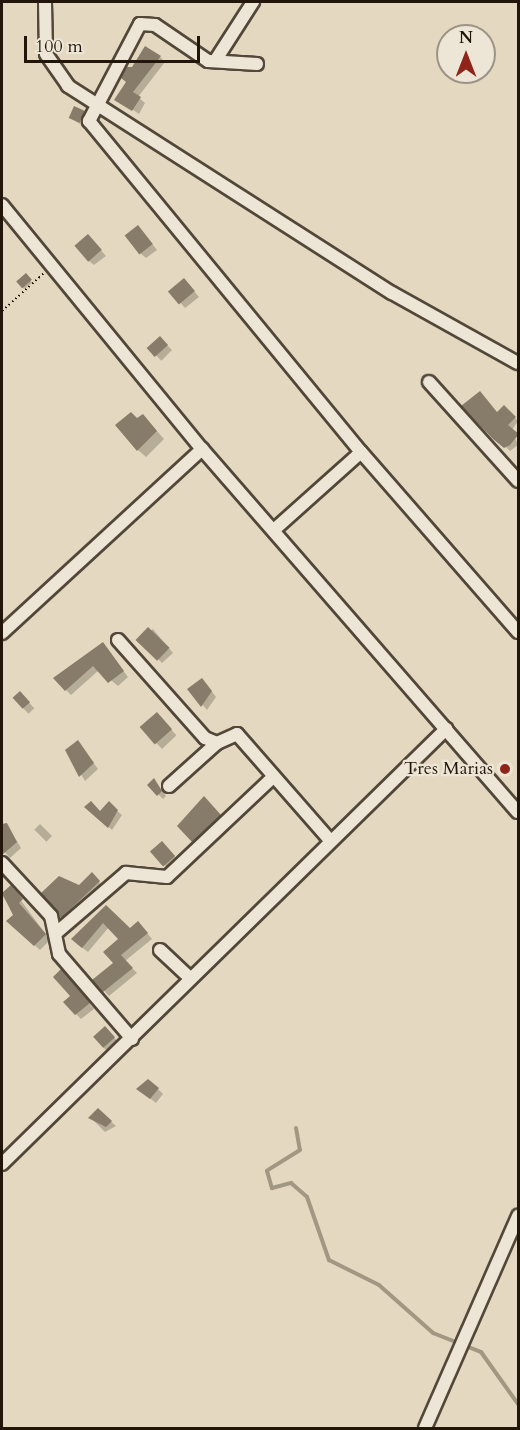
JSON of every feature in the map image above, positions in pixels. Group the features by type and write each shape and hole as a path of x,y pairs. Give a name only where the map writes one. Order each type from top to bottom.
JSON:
{"street":[{"path":"45,2 49,62 68,86 392,293 519,363"},
{"path":"217,58 253,2"},
{"path":"257,64 217,58 208,61 155,26 140,24 94,102 89,121 113,154 361,452 519,632"},
{"path":"2,206 202,448 275,529 519,812"},
{"path":"429,382 519,481"},
{"path":"2,633 202,448"},
{"path":"275,529 361,452"},
{"path":"118,640 206,738 217,743"},
{"path":"2,1164 132,1039 189,977 329,839 446,729"},
{"path":"169,786 217,743 237,734 272,778 329,839"},
{"path":"55,934 126,873 167,877 272,778"},
{"path":"2,863 51,916 59,954 132,1039"},
{"path":"160,950 189,977"},
{"path":"425,1428 519,1216"}],"path":[{"path":"2,311 53,266"}],"building":[{"path":"145,46 161,56 133,92 141,97 132,111 114,100 126,82 121,78 127,67 132,67"},
{"path":"74,106 85,111 80,123 69,118"},
{"path":"138,225 153,244 139,254 125,235"},
{"path":"88,234 102,250 88,262 74,246"},
{"path":"26,273 32,280 22,288 16,282"},
{"path":"184,278 195,291 179,305 168,291"},
{"path":"160,336 168,345 155,357 147,348"},
{"path":"480,391 497,412 504,405 516,417 508,425 519,434 510,445 504,448 461,406"},
{"path":"131,412 137,418 143,414 157,431 137,451 115,425"},
{"path":"148,627 170,648 157,661 135,640"},
{"path":"103,642 124,671 108,683 93,666 65,691 53,678"},
{"path":"202,678 212,691 201,707 187,689"},
{"path":"20,691 30,702 23,709 13,698"},
{"path":"157,712 172,729 155,744 140,727"},
{"path":"78,740 94,763 79,777 65,750"},
{"path":"154,778 162,791 157,796 147,785"},
{"path":"204,796 221,815 192,842 177,826"},
{"path":"91,801 100,811 109,801 118,810 108,828 84,807"},
{"path":"7,823 17,842 2,855 2,824"},
{"path":"162,841 175,856 163,867 150,851"},
{"path":"92,872 100,881 61,918 41,893 59,876 79,885"},
{"path":"11,885 23,899 19,903 46,934 34,946 6,921 13,915 2,893"},
{"path":"106,905 130,928 138,921 148,933 121,955 133,968 103,992 92,980 113,963 103,952 118,939 103,923 82,948 71,939"},
{"path":"61,969 90,1003 75,1015 63,1002 70,996 53,977"},
{"path":"105,1026 115,1037 103,1048 93,1037"},
{"path":"148,1079 159,1088 150,1099 136,1089"},
{"path":"98,1108 112,1121 106,1127 88,1118"}],"waterway":[{"path":"296,1128 300,1150 267,1171 272,1188 291,1183 307,1197 329,1260 379,1285 433,1333 481,1352 518,1404"}],"place":[{"name":"Tres Marias","path":"505,769"}]}
